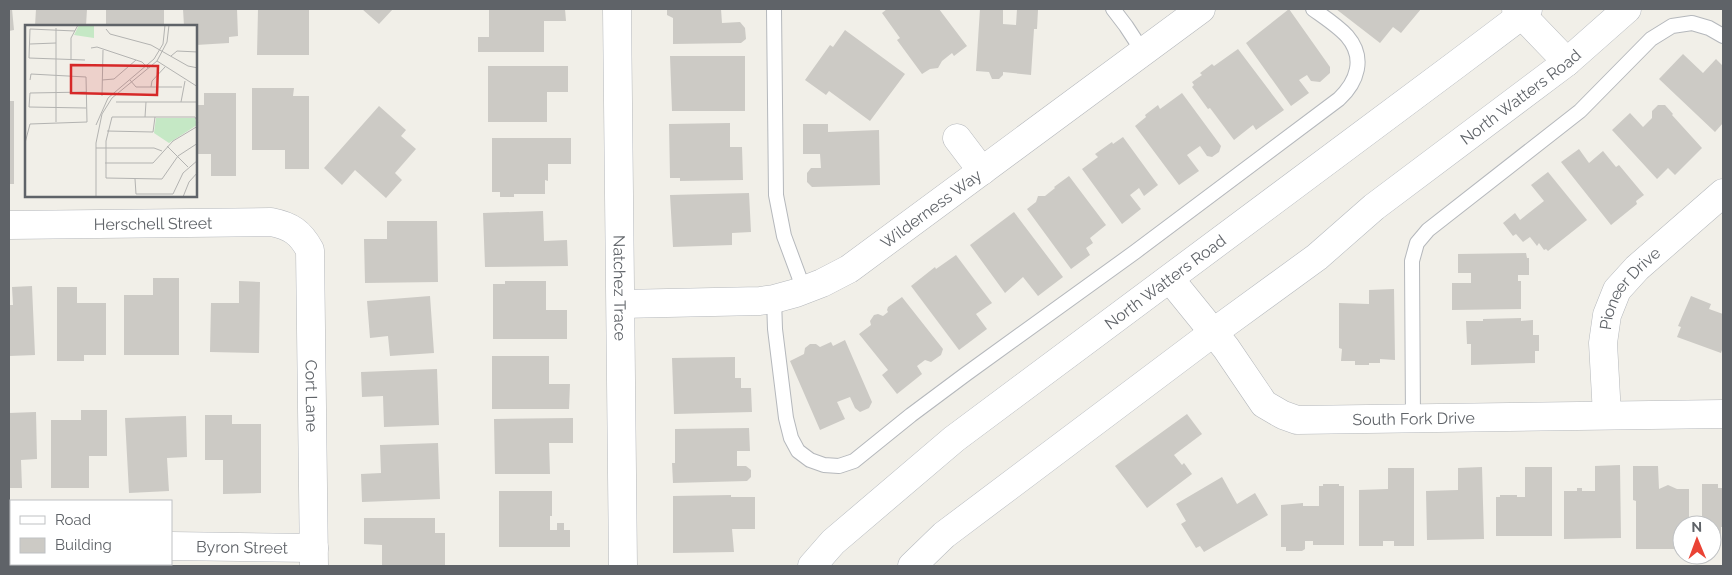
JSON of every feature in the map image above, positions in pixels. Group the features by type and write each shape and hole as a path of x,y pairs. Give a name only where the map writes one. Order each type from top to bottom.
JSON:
{"street":[{"name":"Natchez Trace","path":"617,9 623,566"},
{"name":"Wilderness Way","path":"621,304 774,299 822,283 849,269 1201,9"},
{"name":"North Watters Road","path":"912,566 944,536 1214,332 1317,257 1374,207 1567,62 1627,9"},
{"name":"North Watters Road","path":"812,566 833,542 954,439 1170,279 1522,11"},
{"path":"1522,11 1567,62"},
{"path":"957,138 982,171"},
{"name":"Pioneer Drive","path":"1607,415 1603,343 1607,315 1618,290 1637,268 1723,193"},
{"name":"Herschell Street","path":"9,225 271,222 284,224 295,230"},
{"name":"Cort Lane","path":"295,230 304,239 310,250 314,557"},
{"name":"South Fork Drive","path":"1170,279 1214,332 1264,404 1283,415 1297,420 1413,420 1723,414"},
{"name":"Byron Street","path":"172,546 314,557"}],"lane":[{"path":"774,9 776,195 784,236 804,290"},
{"path":"1112,9 1143,52"},
{"path":"774,299 775,329 786,418 791,438 798,451 810,460 824,466 839,466 854,461 950,386 1135,252 1344,94 1356,77 1358,63 1355,49 1348,37 1313,9"},
{"path":"1413,420 1412,261 1417,243 1428,230 1580,111 1651,39 1672,26 1692,23 1709,28 1723,36"}],"building":[{"path":"9,9 12,9 14,30 9,31"},
{"path":"36,9 87,9 86,25 35,25"},
{"path":"106,9 164,9 164,25 106,25"},
{"path":"183,9 237,9 238,36 229,37 229,43 198,45 198,25 184,25"},
{"path":"258,9 309,9 309,55 257,55"},
{"path":"362,9 393,9 379,24"},
{"path":"489,9 565,9 566,21 544,21 544,52 478,52 478,37 489,37"},
{"path":"667,9 721,9 722,23 740,22 745,28 746,39 741,43 673,44 673,18 667,15"},
{"path":"887,9 939,9 967,46 954,56 952,53 942,61 938,68 930,69 922,74 897,40 900,38 882,13"},
{"path":"980,9 1003,9 1003,24 1016,25 1017,9 1038,10 1037,29 1034,29 1031,75 1003,72 999,79 992,79 989,72 976,71"},
{"path":"1289,9 1330,67 1330,73 1320,82 1311,81 1307,75 1299,80 1309,93 1291,106 1246,43"},
{"path":"1336,9 1421,9 1401,33 1393,27 1380,43"},
{"path":"845,30 905,74 870,121 829,91 826,95 805,80 830,45 833,47"},
{"path":"1238,49 1284,110 1256,130 1253,125 1234,140 1192,87 1194,85 1192,82 1212,64 1214,66"},
{"path":"1683,54 1703,73 1716,59 1723,66 1723,123 1715,132 1659,79"},
{"path":"670,56 745,56 745,111 672,111"},
{"path":"488,66 568,66 568,92 547,92 547,122 488,122"},
{"path":"252,88 294,88 293,96 309,96 309,169 285,169 285,150 252,150"},
{"path":"204,93 236,93 236,176 211,176 211,154 198,154 198,105 204,105"},
{"path":"1182,93 1221,146 1219,152 1212,157 1207,156 1200,146 1187,155 1199,171 1179,185 1135,126 1158,105 1160,109"},
{"path":"9,101 14,101 14,184 9,184"},
{"path":"1658,105 1665,105 1702,148 1675,175 1668,168 1657,179 1612,130 1630,113 1643,127 1652,118 1652,111"},
{"path":"379,106 406,130 401,136 416,149 395,173 402,180 386,198 355,170 342,185 324,168"},
{"path":"730,123 730,147 742,147 743,180 680,181 680,178 670,178 669,124"},
{"path":"803,124 828,124 828,132 879,130 880,185 812,187 807,182 807,173 811,168 821,168 820,154 803,154"},
{"path":"1123,137 1158,185 1144,196 1139,188 1130,195 1141,209 1122,224 1082,169 1098,157 1095,154"},
{"path":"492,138 571,138 571,164 548,164 548,181 545,180 545,194 514,194 514,197 500,197 500,192 492,192"},
{"path":"1579,149 1589,163 1603,151 1616,167 1619,165 1644,195 1636,201 1637,204 1611,225 1561,162"},
{"path":"1548,172 1587,220 1548,251 1544,250 1539,243 1537,246 1530,237 1523,242 1516,234 1513,236 1503,223 1515,213 1520,220 1544,201 1531,185"},
{"path":"1069,176 1106,225 1090,238 1093,243 1086,248 1090,255 1071,269 1027,209 1036,202 1038,196 1045,196"},
{"path":"749,193 751,232 732,233 732,245 673,247 670,195"},
{"path":"543,211 544,241 567,240 568,266 485,267 483,213"},
{"path":"1014,212 1063,277 1038,296 1023,277 1005,293 970,245"},
{"path":"387,221 437,221 438,282 365,283 364,239 387,239"},
{"path":"1526,253 1527,258 1529,258 1529,275 1518,275 1518,281 1521,281 1521,309 1452,310 1452,283 1471,283 1471,273 1458,273 1458,254"},
{"path":"956,255 992,303 976,314 987,329 959,350 911,286 935,267 936,269"},
{"path":"153,278 179,278 179,355 124,355 124,295 153,295"},
{"path":"239,281 260,282 259,353 210,352 211,303 239,303"},
{"path":"505,281 546,281 546,310 567,310 567,339 493,339 493,284 505,284"},
{"path":"32,286 35,355 9,356 9,305 13,305 12,287"},
{"path":"57,287 77,287 77,303 106,303 106,355 84,355 84,361 57,361"},
{"path":"1394,289 1395,360 1380,359 1380,363 1369,363 1369,365 1355,365 1355,361 1341,361 1342,349 1339,348 1339,303 1369,304 1369,290"},
{"path":"430,296 434,353 390,356 388,336 370,338 367,301"},
{"path":"1691,296 1711,304 1709,309 1723,314 1723,347 1721,353 1677,337 1681,327 1678,326"},
{"path":"902,297 943,349 941,355 931,362 925,360 917,366 922,374 897,394 882,375 888,370 859,334 871,325 870,321 874,315 883,316 888,312 888,307"},
{"path":"1521,318 1521,321 1533,320 1533,335 1539,335 1539,351 1535,351 1535,363 1471,365 1471,344 1467,344 1466,321"},
{"path":"845,340 872,402 869,408 860,412 855,408 850,397 837,402 845,419 820,430 790,361 804,354 805,348 810,344 816,344 820,347 831,342 833,346"},
{"path":"492,356 549,356 549,384 570,384 569,409 492,409"},
{"path":"735,357 735,378 741,378 741,388 751,388 752,412 674,414 672,358"},
{"path":"437,369 439,425 384,427 383,396 362,397 361,372"},
{"path":"81,410 107,410 107,456 89,456 89,488 51,488 51,420 81,420"},
{"path":"36,412 37,459 21,460 22,488 9,488 9,413"},
{"path":"1187,414 1202,434 1174,455 1182,465 1184,463 1192,474 1147,508 1115,466"},
{"path":"205,415 232,415 232,424 261,424 261,493 223,494 223,460 205,460"},
{"path":"186,416 187,457 167,458 169,491 129,493 125,418"},
{"path":"573,418 573,443 549,443 550,474 495,474 494,419"},
{"path":"749,428 750,451 737,451 737,466 746,466 751,470 751,477 747,481 673,483 672,463 675,463 675,429"},
{"path":"438,443 440,499 362,502 361,474 381,473 380,445"},
{"path":"1620,465 1621,538 1564,539 1564,491 1577,491 1577,488 1582,488 1582,491 1595,491 1595,466"},
{"path":"1633,466 1658,466 1659,489 1668,485 1677,489 1689,489 1689,515 1672,515 1672,549 1636,549 1636,501 1633,500"},
{"path":"1482,467 1484,539 1427,540 1426,491 1458,490 1458,468"},
{"path":"1525,467 1552,467 1552,536 1496,536 1496,497 1500,497 1500,495 1517,495 1517,497 1525,497"},
{"path":"1388,468 1414,468 1414,546 1394,546 1394,541 1383,541 1383,546 1359,546 1359,490 1388,489"},
{"path":"1222,477 1237,504 1255,493 1268,515 1204,552 1200,546 1196,548 1181,524 1186,521 1176,504"},
{"path":"1323,484 1339,484 1339,486 1344,486 1344,545 1313,545 1313,541 1305,541 1305,549 1302,551 1286,551 1286,547 1281,547 1281,505 1303,503 1303,506 1319,506 1319,486 1323,486"},
{"path":"1702,484 1718,484 1718,488 1723,488 1723,527 1722,515 1702,515"},
{"path":"499,491 552,491 550,530 557,530 557,523 564,523 564,530 570,530 570,547 499,547"},
{"path":"731,495 731,497 755,497 755,529 732,529 734,552 673,553 673,496"},
{"path":"364,518 435,518 435,533 445,533 445,566 382,566 382,545 364,544"}]}
